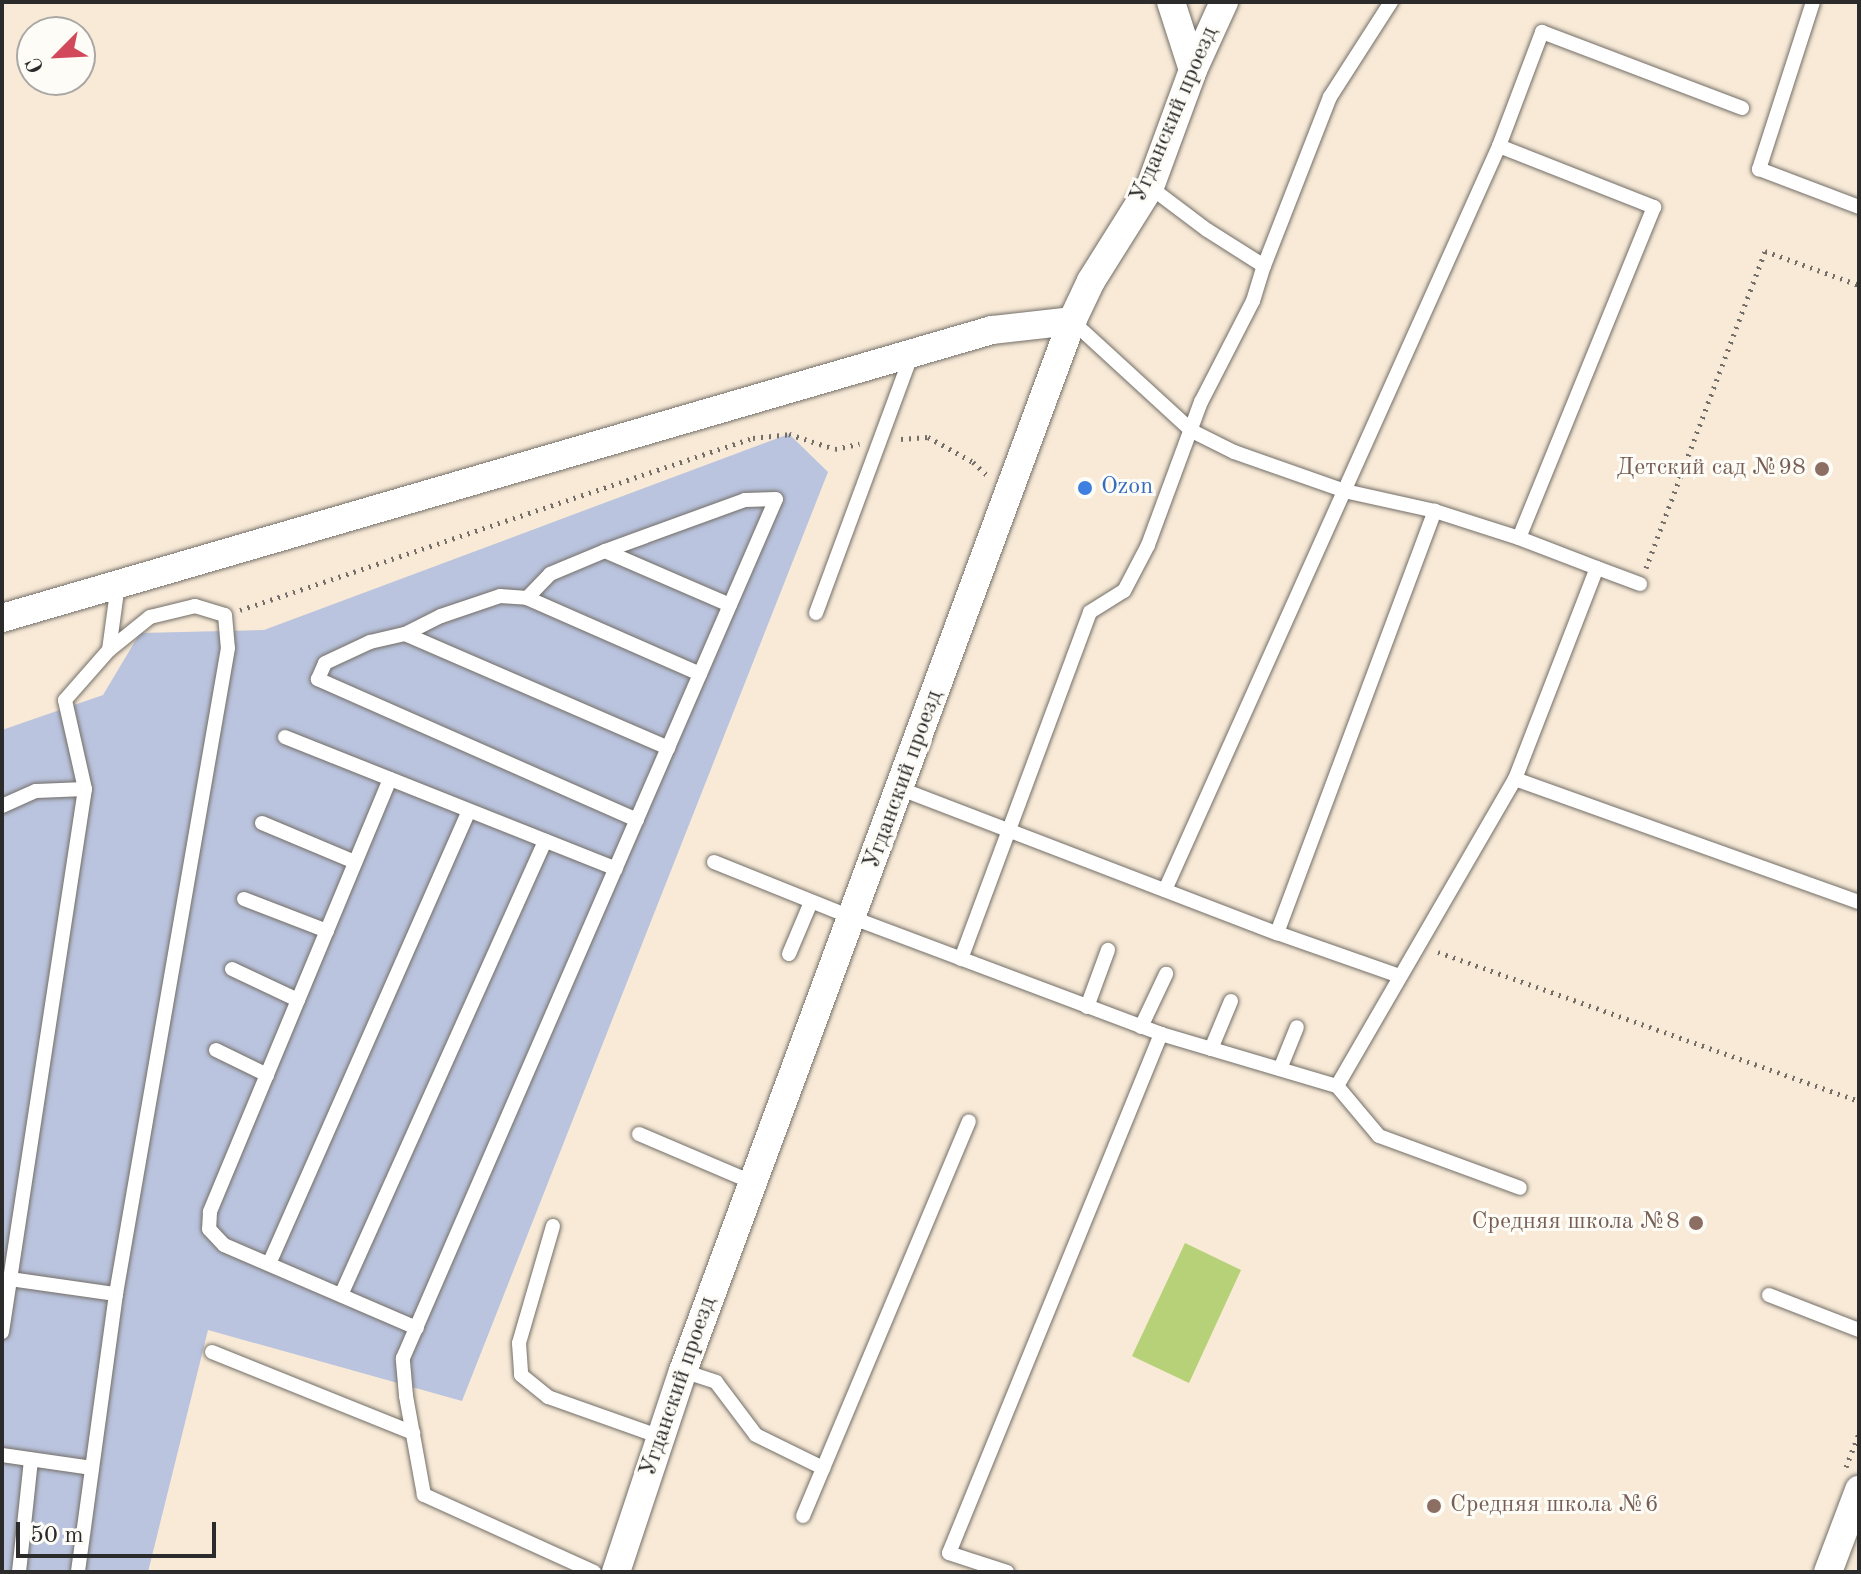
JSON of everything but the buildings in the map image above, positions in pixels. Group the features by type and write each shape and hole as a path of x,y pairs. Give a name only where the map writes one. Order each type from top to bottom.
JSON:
{"street":[{"path":"1171,2 1193,70"},
{"name":"Угданский проезд","path":"616,1572 683,1371 1072,321 1091,281 1150,187 1193,70 1224,2"},
{"path":"2,618 992,330 1072,321"},
{"path":"1828,1572 1859,1490"}],"lane":[{"path":"961,959 1090,612 1124,591 1148,545 1201,402 1253,301 1330,97 1391,2"},
{"path":"1813,2 1759,169 1859,207"},
{"path":"1165,890 1499,146 1542,32 1742,108"},
{"path":"1499,146 1654,207 1519,538"},
{"path":"1150,187 1207,230 1264,266"},
{"path":"1072,321 1192,431 1234,452 1345,491 1435,511 1519,538 1640,584"},
{"path":"816,613 912,353"},
{"path":"527,598 550,574 605,551 745,500 776,499 403,1358 424,1495 594,1572"},
{"path":"1277,933 1435,511"},
{"path":"605,551 730,605"},
{"path":"1337,1086 1416,944 1515,779 1597,568"},
{"path":"109,650 118,584"},
{"path":"637,820 318,679 325,663 370,642 405,634 441,616 500,596 527,598 700,674"},
{"path":"2,1332 85,789 65,700 109,650 150,617 195,606 225,615 228,648 116,1294 78,1572"},
{"path":"405,634 668,748"},
{"path":"285,737 616,869"},
{"path":"390,779 210,1212 209,1229 224,1245 417,1328"},
{"path":"1515,779 1859,902"},
{"path":"2,806 36,791 85,789"},
{"path":"901,789 1277,933 1400,976"},
{"path":"269,1264 469,811"},
{"path":"262,823 355,862"},
{"path":"341,1295 545,841"},
{"path":"714,862 1141,1027 1337,1086 1379,1136 1520,1188"},
{"path":"244,899 327,931"},
{"path":"789,954 811,902"},
{"path":"1087,1007 1108,950"},
{"path":"232,969 298,1000"},
{"path":"1141,1027 1166,974"},
{"path":"1211,1049 1231,1001"},
{"path":"1280,1069 1297,1027"},
{"path":"1007,1572 949,1553 1161,1034"},
{"path":"216,1050 267,1075"},
{"path":"803,1516 969,1121"},
{"path":"639,1134 754,1183"},
{"path":"553,1226 519,1343 521,1375 548,1397 661,1437"},
{"path":"10,1279 116,1294"},
{"path":"1769,1295 1859,1330"},
{"path":"212,1352 413,1433"},
{"path":"683,1371 716,1382 756,1435 823,1468"},
{"path":"2,1455 92,1468"},
{"path":"19,1572 31,1460"}],"path":[{"path":"1640,584 1765,251 1859,285"},
{"path":"225,615 753,438 789,434 835,449 928,437 973,462 1008,495"},
{"path":"1416,944 1859,1101"}],"shaded area":[{"path":"789,434 828,472 462,1401 208,1330 148,1572 2,1572 2,730 103,695 140,633 264,630"}],"green space":[{"path":"1185,1243 1241,1270 1189,1383 1132,1356"}],"place":[{"name":"Детский сад №98","path":"1822,469"},
{"name":"Ozon","path":"1085,488"},
{"name":"Средняя школа №8","path":"1696,1223"},
{"name":"Средняя школа №6","path":"1434,1506"}]}
